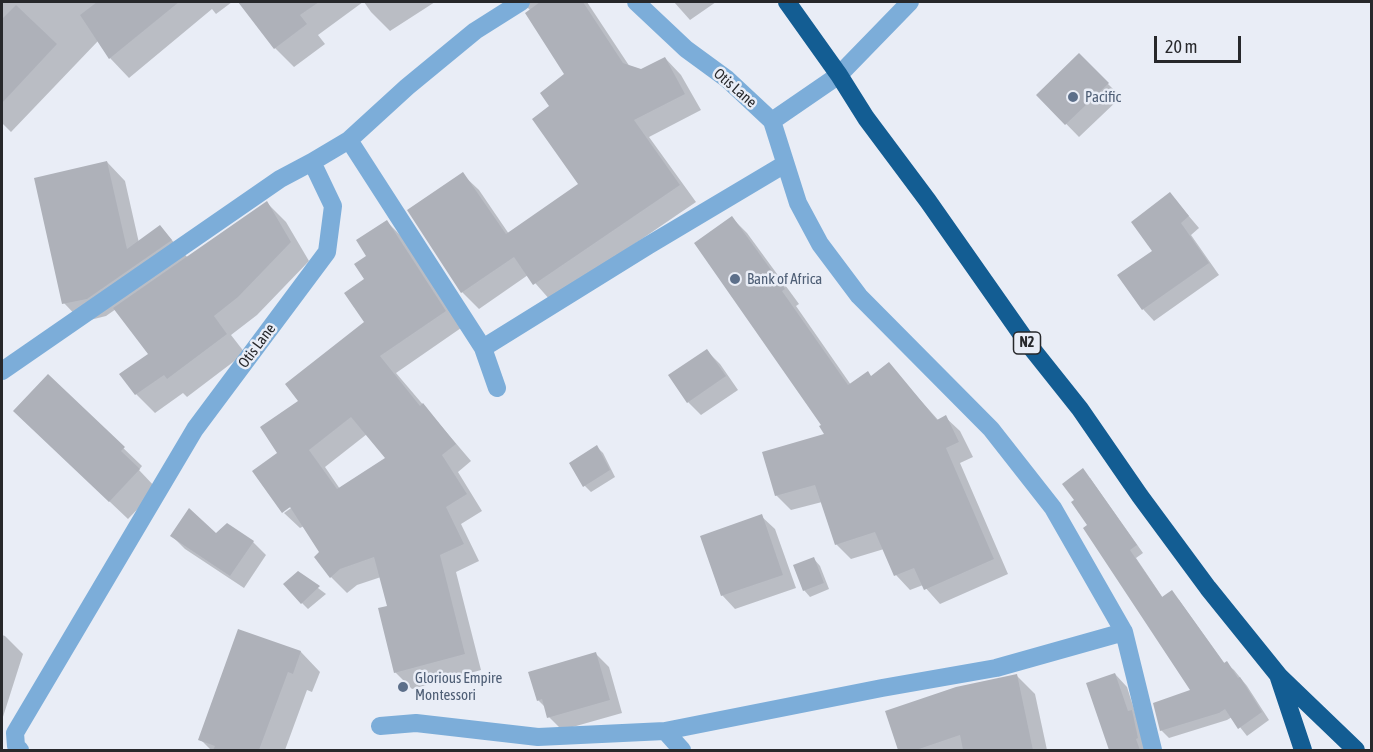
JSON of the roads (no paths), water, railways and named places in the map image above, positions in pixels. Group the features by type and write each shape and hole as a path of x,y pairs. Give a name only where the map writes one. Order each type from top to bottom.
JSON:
{"highway":[{"name":"N2","path":"787,2 840,75 866,118 928,201 1029,345 1080,409 1140,496 1202,579 1279,676 1356,750"},
{"name":"N2","path":"1279,676 1303,750"}],"street":[{"path":"2,371 280,179 349,140 407,87 475,31 521,2"},
{"name":"Otis Lane","path":"636,2 687,49 727,79 772,122"},
{"path":"902,5 840,75 772,122 785,164 798,202 820,244 859,296 998,438 1053,508 1124,632 1153,750"},
{"path":"349,140 483,348 497,388"},
{"name":"Otis Lane","path":"13,746 15,733 30,706 195,429 327,252 333,206 312,162"},
{"path":"483,348 649,244 785,164"},
{"path":"380,726 416,723 538,737 665,731 996,668 1124,632"},
{"path":"665,731 682,750"}],"place":[{"name":"Pacific","path":"1073,97"},
{"name":"Bank of Africa","path":"735,279"},
{"name":"Glorious Empire Montessori","path":"403,687"}]}
